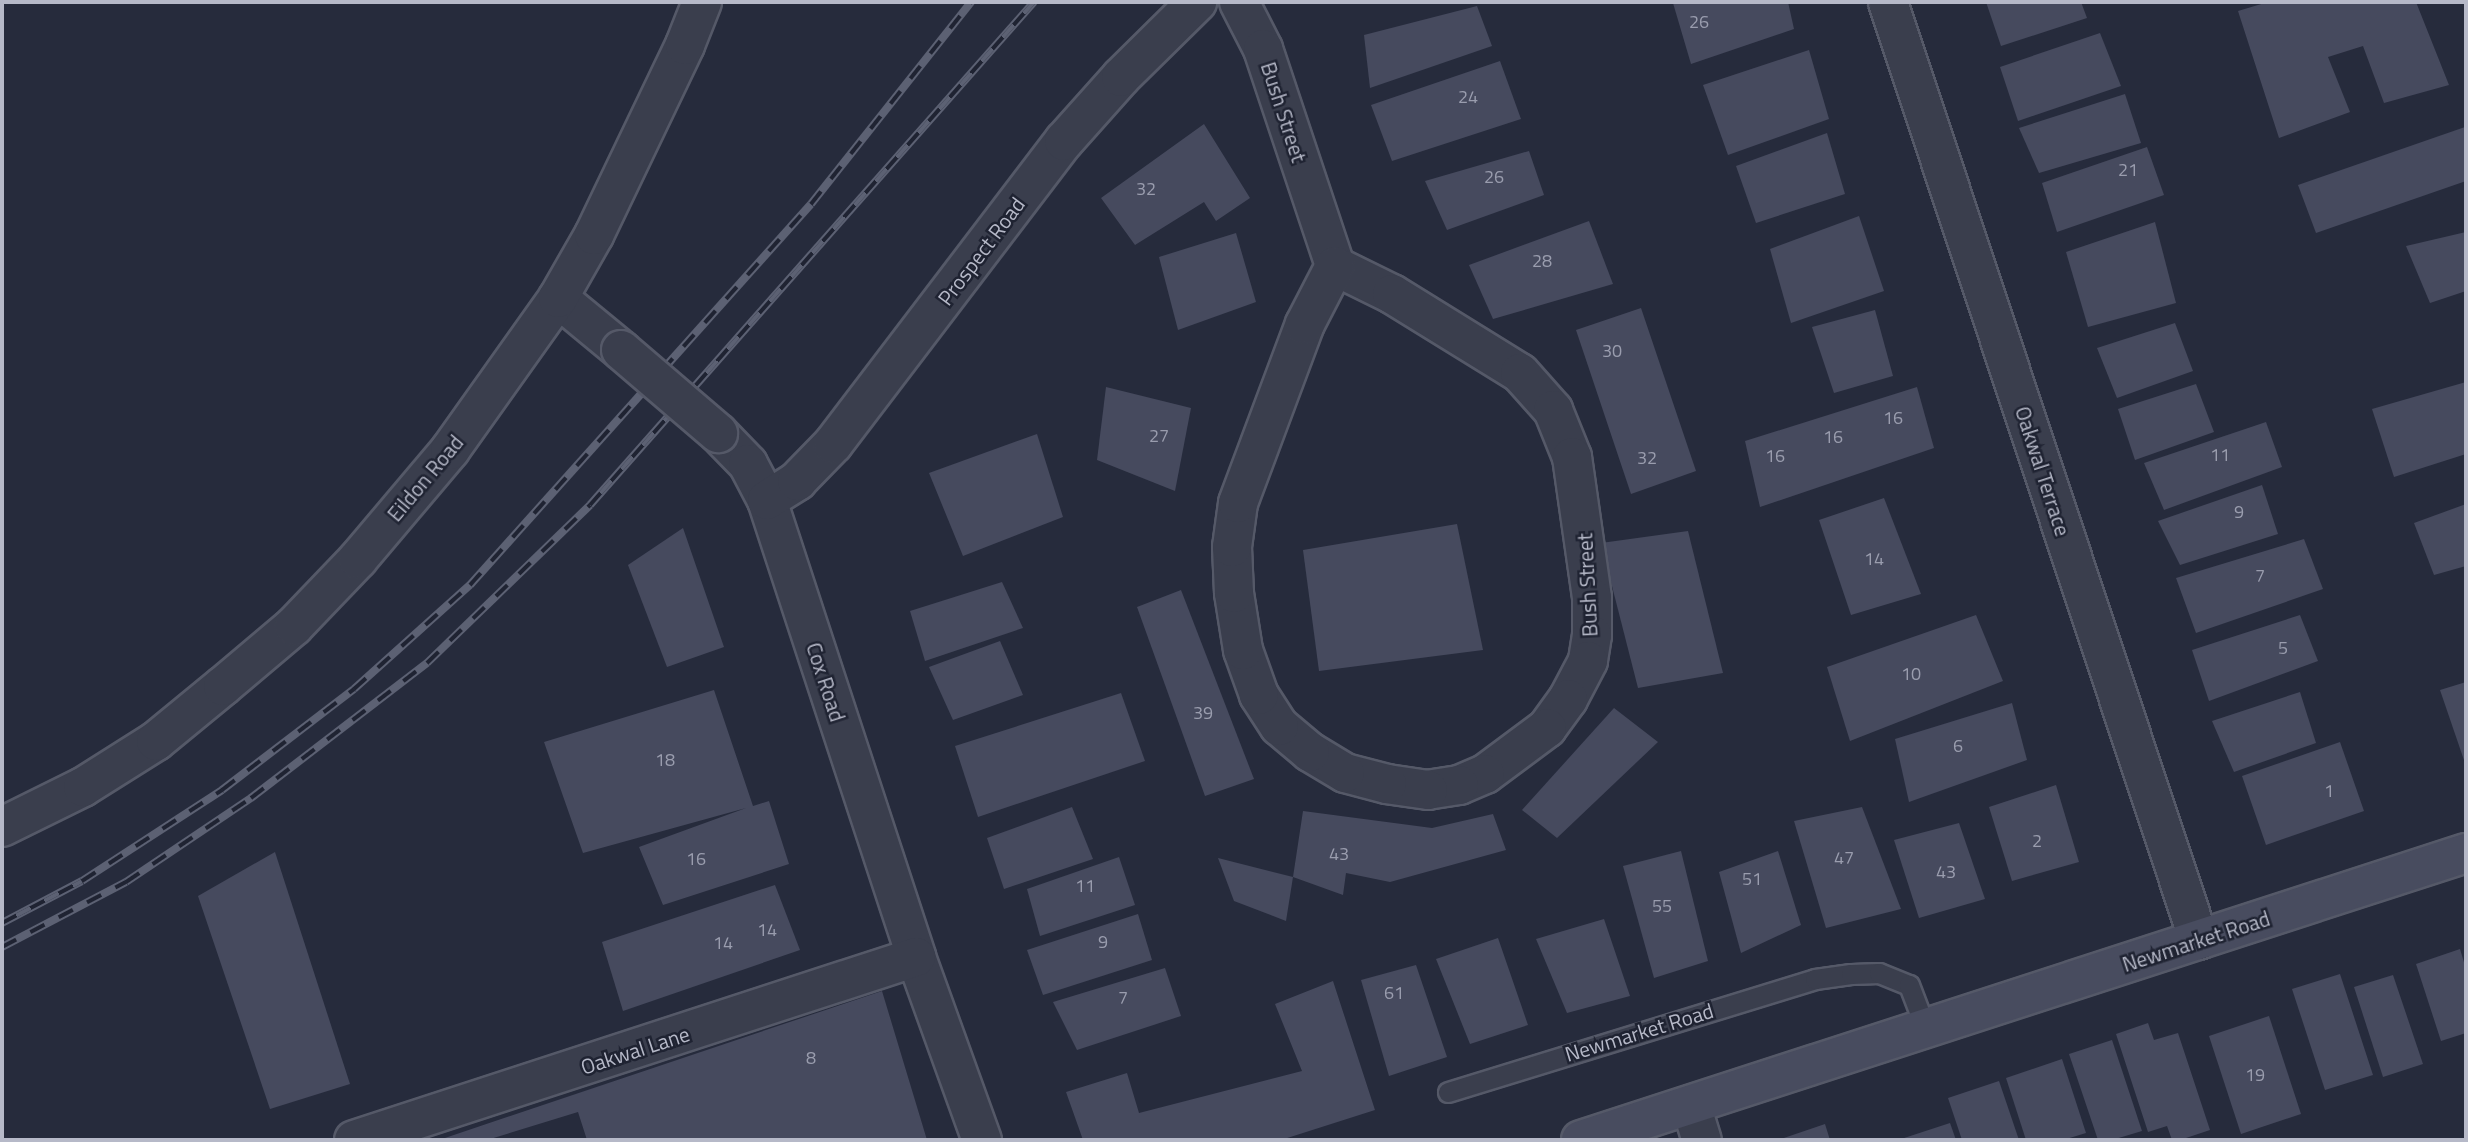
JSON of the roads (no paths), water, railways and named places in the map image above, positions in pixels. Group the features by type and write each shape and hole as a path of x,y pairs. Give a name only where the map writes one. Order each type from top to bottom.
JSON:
{"main road":[{"name":"Newmarket Road","path":"1581,1140 1696,1123 1925,1027 2466,853"}],"street":[{"name":"Eildon Road","path":"2,827 83,787 156,741 294,626 358,559 450,450 558,298 599,223 685,45 702,2"},
{"name":"Prospect Road","path":"767,500 797,481 833,444 1065,141 1121,78 1197,2"},
{"name":"Bush Street","path":"1239,2 1263,49 1335,266 1392,294 1520,373 1553,410 1572,457 1592,598 1592,635 1588,661 1568,699 1546,728 1485,775 1460,785 1428,790 1387,784 1345,773 1310,752 1279,726 1259,695 1242,650 1231,547 1238,503 1305,324 1335,266"},
{"name":"Oakwal Terrace","path":"1888,2 2199,940"},
{"name":"Cox Road","path":"558,298 718,433 747,464 767,500 916,957 982,1140"},
{"name":"Oakwal Lane","path":"354,1140 916,957"}],"lane":[{"name":"Newmarket Road","path":"1448,1092 1815,979 1851,974 1879,973 1909,985 1925,1027"}],"railway":[{"path":"2,923 82,881 222,790 354,689 470,585 811,204 971,2"},
{"path":"2,947 126,882 251,798 427,663 590,505 1034,2"}]}
